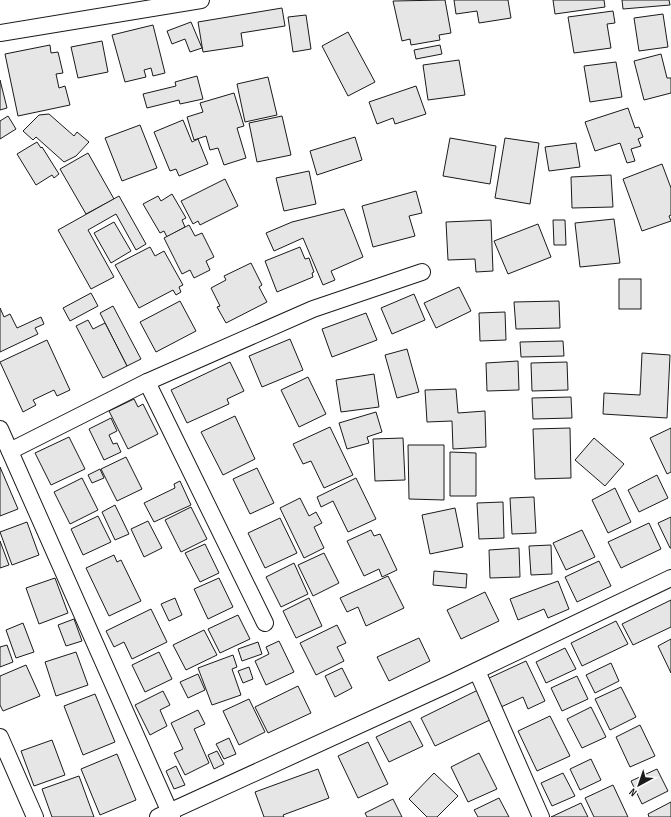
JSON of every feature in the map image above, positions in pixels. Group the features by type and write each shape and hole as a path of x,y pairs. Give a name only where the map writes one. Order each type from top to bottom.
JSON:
{"street":[{"path":"0,33 162,3 201,0"},
{"path":"10,451 147,382 313,309 422,272"},
{"path":"147,382 265,623"},
{"path":"0,429 167,815 477,671 671,578"},
{"path":"477,671 541,817"},
{"path":"0,737 35,817"}],"building":[{"path":"445,0 451,33 439,35 440,40 411,45 410,39 402,41 393,1"},
{"path":"454,0 508,0 511,18 479,23 477,11 456,14"},
{"path":"553,0 604,0 605,7 555,14"},
{"path":"622,0 669,0 670,5 623,9"},
{"path":"282,8 285,26 241,33 243,46 203,52 198,22"},
{"path":"613,11 615,23 607,24 611,48 574,53 568,17"},
{"path":"663,14 668,47 639,51 634,18"},
{"path":"306,15 311,49 293,52 288,17"},
{"path":"191,22 202,48 190,52 185,39 172,44 167,31"},
{"path":"153,25 165,73 153,76 151,68 144,70 146,77 125,82 112,35"},
{"path":"348,32 375,82 348,96 322,46"},
{"path":"102,41 108,72 78,78 71,47"},
{"path":"50,45 51,53 58,52 63,73 56,74 59,88 65,86 70,105 18,116 5,54"},
{"path":"440,45 442,54 416,59 414,50"},
{"path":"661,54 667,78 671,78 671,93 644,100 634,61"},
{"path":"459,60 465,95 428,100 423,65"},
{"path":"616,62 622,97 590,102 584,66"},
{"path":"197,76 203,99 180,104 179,100 147,108 143,94 176,86 175,82"},
{"path":"268,77 277,115 245,122 237,84"},
{"path":"0,80 7,108 0,110"},
{"path":"416,86 426,114 395,124 393,118 377,124 369,102"},
{"path":"234,93 244,126 237,128 246,158 224,165 218,148 210,150 206,136 194,140 187,117 203,112 200,103"},
{"path":"628,108 635,128 639,127 643,137 638,139 641,146 631,149 635,161 627,163 620,143 595,151 585,122"},
{"path":"49,114 74,136 77,132 89,142 76,156 64,162 36,137 33,140 23,131 39,115"},
{"path":"8,116 16,129 0,139 0,121"},
{"path":"282,116 291,155 257,162 249,123"},
{"path":"183,120 192,142 198,139 208,164 179,176 176,169 170,171 154,132"},
{"path":"140,125 157,168 122,181 105,138"},
{"path":"355,137 362,160 317,175 310,151"},
{"path":"450,138 496,146 490,184 443,176"},
{"path":"505,138 539,143 530,204 495,198"},
{"path":"37,142 41,148 42,147 59,174 54,178 52,175 36,185 17,154"},
{"path":"576,143 580,167 549,171 545,147"},
{"path":"88,153 114,199 86,214 60,169"},
{"path":"662,164 671,188 671,215 669,216 671,221 642,231 623,179"},
{"path":"309,171 316,204 284,211 276,178"},
{"path":"611,175 613,207 572,208 571,177"},
{"path":"225,179 238,206 200,225 198,221 193,224 181,201"},
{"path":"416,191 422,213 409,216 415,236 373,247 362,206"},
{"path":"172,194 186,218 182,220 185,227 167,237 164,231 160,233 143,204 158,196 161,201"},
{"path":"119,196 146,244 136,250 116,214 88,230 114,277 91,289 58,230"},
{"path":"344,209 363,257 331,271 335,280 323,285 303,238 274,251 266,233 292,222"},
{"path":"614,219 620,263 580,267 575,223"},
{"path":"491,220 493,271 476,272 475,259 448,260 446,222"},
{"path":"553,220 565,220 566,245 554,245"},
{"path":"114,222 131,251 111,263 94,233"},
{"path":"538,224 551,257 508,274 494,241"},
{"path":"189,225 195,236 202,233 214,257 206,261 210,270 194,278 190,270 182,274 164,238"},
{"path":"150,247 155,256 164,251 183,285 179,287 181,292 176,295 173,290 139,308 115,265"},
{"path":"300,247 305,259 309,258 314,272 312,273 313,277 277,292 265,261"},
{"path":"251,263 262,285 259,287 267,302 226,323 217,307 220,306 211,288 226,280 224,276"},
{"path":"619,279 641,279 641,309 619,309"},
{"path":"459,287 471,311 436,328 424,303"},
{"path":"91,293 98,306 70,321 63,308"},
{"path":"414,294 425,320 392,334 381,308"},
{"path":"180,301 196,331 156,352 140,322"},
{"path":"559,301 560,328 516,329 514,302"},
{"path":"113,306 141,359 127,366 100,313"},
{"path":"0,308 4,317 10,314 17,328 41,317 44,324 35,328 38,334 0,352"},
{"path":"505,312 506,340 480,341 479,313"},
{"path":"366,313 377,340 332,357 322,329"},
{"path":"88,320 93,329 105,323 127,366 103,378 76,326"},
{"path":"290,339 303,370 262,387 249,356"},
{"path":"47,340 70,390 57,396 54,390 33,400 36,405 23,412 0,362"},
{"path":"563,341 564,356 521,357 520,342"},
{"path":"407,349 419,392 397,398 385,355"},
{"path":"642,353 670,355 667,418 603,414 604,393 640,395"},
{"path":"518,361 519,390 487,391 486,363"},
{"path":"230,362 244,391 227,399 229,404 187,423 171,390"},
{"path":"567,362 568,390 532,391 531,363"},
{"path":"374,374 379,407 341,412 336,380"},
{"path":"308,377 326,414 299,427 281,390"},
{"path":"456,389 458,413 485,411 486,447 453,449 452,421 427,422 425,390"},
{"path":"571,397 572,418 533,419 532,398"},
{"path":"134,399 138,407 143,404 158,434 128,449 109,411"},
{"path":"376,412 382,432 367,437 369,443 347,449 339,423"},
{"path":"235,416 255,459 223,475 201,432"},
{"path":"111,418 117,431 109,435 113,444 117,443 121,452 104,460 89,429"},
{"path":"330,427 353,475 324,488 311,461 303,464 293,444"},
{"path":"570,428 571,478 535,479 533,429"},
{"path":"671,428 671,472 667,474 650,438"},
{"path":"69,437 85,469 51,485 35,453"},
{"path":"403,438 405,480 375,481 373,439"},
{"path":"594,438 624,464 605,486 575,460"},
{"path":"408,445 444,445 444,500 409,499"},
{"path":"450,452 476,453 476,496 450,496"},
{"path":"126,457 142,489 117,501 101,469"},
{"path":"0,467 18,509 0,516"},
{"path":"257,468 274,503 250,514 233,479"},
{"path":"100,469 104,478 92,483 88,475"},
{"path":"657,475 668,498 639,512 628,490"},
{"path":"82,478 98,510 70,524 54,492"},
{"path":"356,478 376,519 348,532 333,501 321,507 317,497"},
{"path":"180,481 191,505 154,522 144,503 175,488 174,484"},
{"path":"615,488 631,522 608,533 592,500"},
{"path":"534,497 536,533 512,534 510,498"},
{"path":"300,498 309,516 316,512 322,523 314,527 324,548 304,558 280,508"},
{"path":"503,502 504,538 479,539 477,503"},
{"path":"115,505 129,534 115,540 102,512"},
{"path":"191,507 207,539 181,552 165,520"},
{"path":"455,508 463,547 430,554 422,515"},
{"path":"98,516 111,542 83,555 71,529"},
{"path":"671,517 671,548 670,548 658,523"},
{"path":"280,518 297,553 265,568 248,533"},
{"path":"148,521 162,548 144,557 131,529"},
{"path":"27,522 39,555 12,565 0,532"},
{"path":"649,523 661,549 621,568 608,542"},
{"path":"371,530 374,536 380,534 397,570 382,577 379,569 364,576 347,541"},
{"path":"582,530 595,557 566,570 553,543"},
{"path":"0,541 9,565 0,568"},
{"path":"205,544 219,573 200,582 185,553"},
{"path":"551,545 552,574 531,575 529,546"},
{"path":"519,548 520,577 490,578 489,550"},
{"path":"324,553 339,583 313,596 298,565"},
{"path":"114,555 117,562 121,560 141,601 109,616 86,568"},
{"path":"599,561 611,586 577,602 565,577"},
{"path":"294,563 308,594 281,607 266,577"},
{"path":"434,571 467,574 466,588 433,585"},
{"path":"388,576 404,608 366,626 358,607 347,612 340,598"},
{"path":"55,578 68,613 39,624 26,588"},
{"path":"219,578 233,607 208,619 194,589"},
{"path":"558,581 569,609 548,618 544,609 518,620 510,599"},
{"path":"485,592 499,621 461,639 447,610"},
{"path":"175,598 182,615 169,621 161,604"},
{"path":"309,598 322,626 296,638 283,611"},
{"path":"671,600 671,627 633,645 622,624"},
{"path":"151,609 167,642 132,659 124,642 114,647 106,631"},
{"path":"238,615 250,639 220,653 208,629"},
{"path":"74,619 82,641 66,646 58,625"},
{"path":"616,621 628,644 582,666 571,643"},
{"path":"23,623 34,652 16,658 6,630"},
{"path":"337,625 346,643 337,647 344,661 316,675 300,643"},
{"path":"204,630 217,655 186,670 173,645"},
{"path":"419,638 430,661 389,681 377,657"},
{"path":"671,639 671,673 658,646"},
{"path":"279,641 294,672 266,685 255,661 269,654 266,647"},
{"path":"258,642 262,654 242,661 238,649"},
{"path":"7,645 13,662 0,667 0,647"},
{"path":"565,648 576,669 546,683 536,662"},
{"path":"76,652 88,685 56,696 45,662"},
{"path":"159,652 172,679 145,692 132,665"},
{"path":"233,655 237,667 232,669 241,695 212,705 198,668"},
{"path":"526,661 545,701 528,709 523,697 501,707 487,679"},
{"path":"611,663 619,681 595,693 586,675"},
{"path":"26,665 40,696 3,711 0,705 0,676"},
{"path":"249,667 253,679 243,683 238,671"},
{"path":"342,668 352,688 335,697 325,676"},
{"path":"198,674 205,690 188,698 180,682"},
{"path":"577,676 588,699 562,711 551,688"},
{"path":"298,686 311,713 268,733 255,707"},
{"path":"621,687 636,717 610,730 595,699"},
{"path":"478,690 492,719 435,746 421,718"},
{"path":"163,691 170,705 160,710 167,726 150,735 135,705"},
{"path":"95,694 115,742 83,755 64,706"},
{"path":"249,699 265,732 239,745 223,711"},
{"path":"591,707 606,737 582,748 567,719"},
{"path":"198,710 205,724 194,729 209,763 185,775 174,753 183,749 171,723"},
{"path":"550,716 570,756 537,771 518,731"},
{"path":"410,721 423,746 389,762 376,737"},
{"path":"640,725 655,756 630,767 616,737"},
{"path":"229,738 236,754 224,759 216,744"},
{"path":"52,740 65,775 34,786 21,751"},
{"path":"368,742 388,784 358,798 338,756"},
{"path":"217,751 224,764 214,769 208,755"},
{"path":"479,753 497,789 468,802 451,767"},
{"path":"117,754 136,800 100,815 81,769"},
{"path":"591,759 601,780 580,790 570,769"},
{"path":"176,766 185,785 174,789 166,771"},
{"path":"318,769 329,798 283,815 284,817 264,817 255,792"},
{"path":"657,769 668,791 642,804 631,781"},
{"path":"434,773 458,796 437,817 427,817 409,799"},
{"path":"563,773 575,796 552,806 541,783"},
{"path":"79,776 94,817 52,817 42,789"},
{"path":"613,785 628,817 594,817 585,798"},
{"path":"499,798 509,817 478,817 474,810"},
{"path":"393,799 402,817 367,817 365,813"},
{"path":"671,802 671,817 649,817 648,814"},
{"path":"581,803 588,817 551,817"}]}
